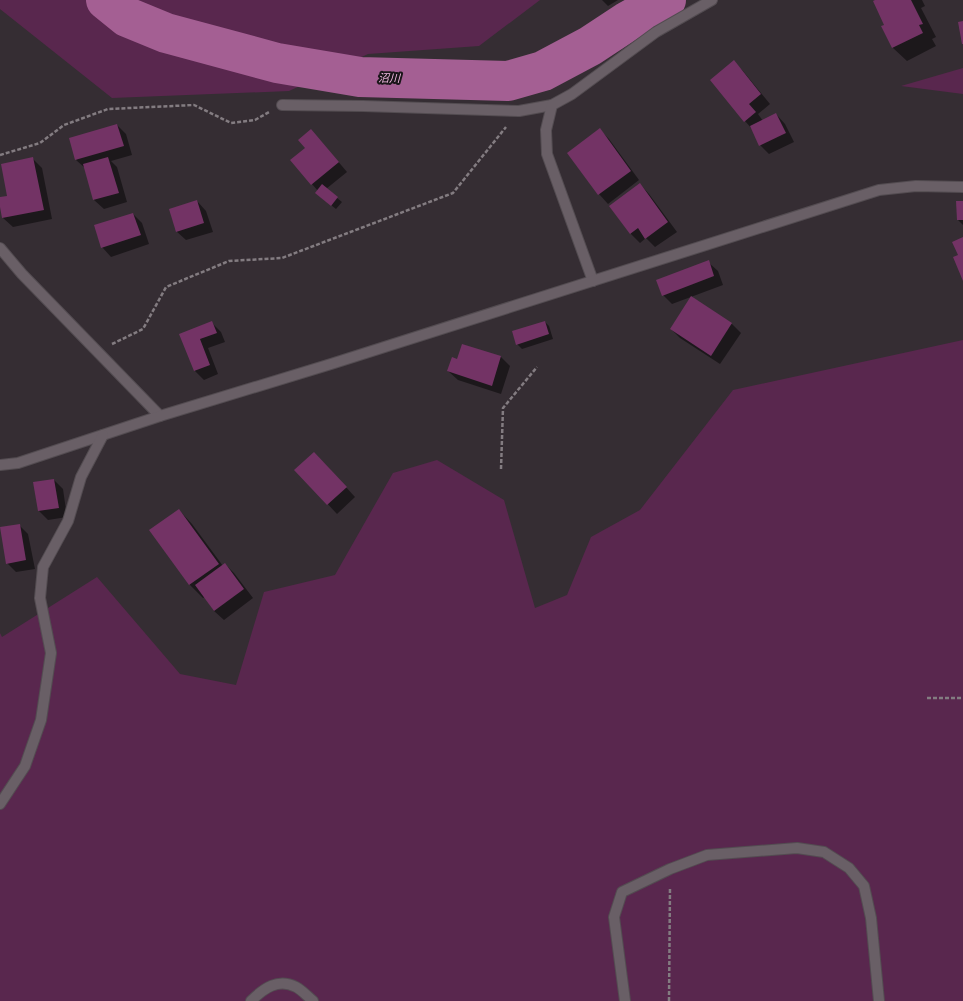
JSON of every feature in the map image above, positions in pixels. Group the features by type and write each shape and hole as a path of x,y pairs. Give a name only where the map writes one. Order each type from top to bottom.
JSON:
{"street":[{"path":"282,105 519,111 552,105 572,94 656,32 712,0"},
{"path":"552,105 546,130 547,154 593,281"},
{"path":"0,465 18,462 879,190 916,186 963,187"},
{"path":"0,248 22,274 160,416"},
{"path":"0,804 25,766 41,720 51,653 40,598 43,567 68,521 80,477 103,435"},
{"path":"625,1001 614,917 622,892 670,869 707,855 797,848 824,852 849,868 864,886 871,918 879,1001"},
{"path":"251,1001 270,986 281,982 296,987 313,1001"}],"path":[{"path":"0,155 40,143 64,126 108,109 194,105 231,123 255,120 282,105"},
{"path":"97,352 143,329 166,287 229,261 282,258 453,193 519,111"},
{"path":"501,469 503,408 537,367"},
{"path":"927,698 963,698"},
{"path":"669,1001 670,869"}],"shaded area":[{"path":"0,0 540,0 479,46 368,54 289,91 112,98 0,9"},
{"path":"963,68 963,94 901,86"},
{"path":"963,340 963,1001 0,1001 0,633 2,637 97,577 180,674 236,685 264,592 335,575 393,473 437,460 504,500 535,608 567,595 591,537 640,510 733,390"}],"building":[{"path":"911,0 923,24 919,25 923,33 892,48 881,26 884,25 873,1"},
{"path":"963,21 963,44 962,44 958,22"},
{"path":"734,60 761,94 749,104 756,112 744,122 710,80"},
{"path":"776,113 786,133 759,146 750,126"},
{"path":"117,124 124,146 75,160 69,138"},
{"path":"600,128 631,171 598,195 567,153"},
{"path":"311,129 339,162 311,185 290,160 305,148 298,140"},
{"path":"33,157 44,210 2,218 0,197 7,196 1,164"},
{"path":"108,157 119,193 93,200 83,164"},
{"path":"640,183 668,222 645,239 638,228 630,234 609,206"},
{"path":"322,184 338,197 331,206 315,193"},
{"path":"197,200 204,223 176,232 169,209"},
{"path":"956,201 963,201 963,220 957,220"},
{"path":"133,213 141,235 101,248 94,225"},
{"path":"963,237 963,281 953,257 958,255 952,242"},
{"path":"709,260 714,276 662,296 656,280"},
{"path":"691,296 732,323 711,356 670,329"},
{"path":"212,321 217,333 200,339 210,365 194,371 179,334"},
{"path":"545,321 549,334 516,345 512,331"},
{"path":"462,344 501,356 492,386 447,371 452,357 457,359"},
{"path":"314,452 347,487 327,505 294,470"},
{"path":"54,479 59,508 38,511 33,482"},
{"path":"179,509 219,564 189,585 149,530"},
{"path":"20,524 26,560 6,564 0,527"},
{"path":"225,563 244,589 214,611 195,585"}],"waterway":[{"name":"沼川","path":"106,0 127,17 166,33 277,63 360,77 508,81 543,71 590,46 628,21 666,0"}]}
